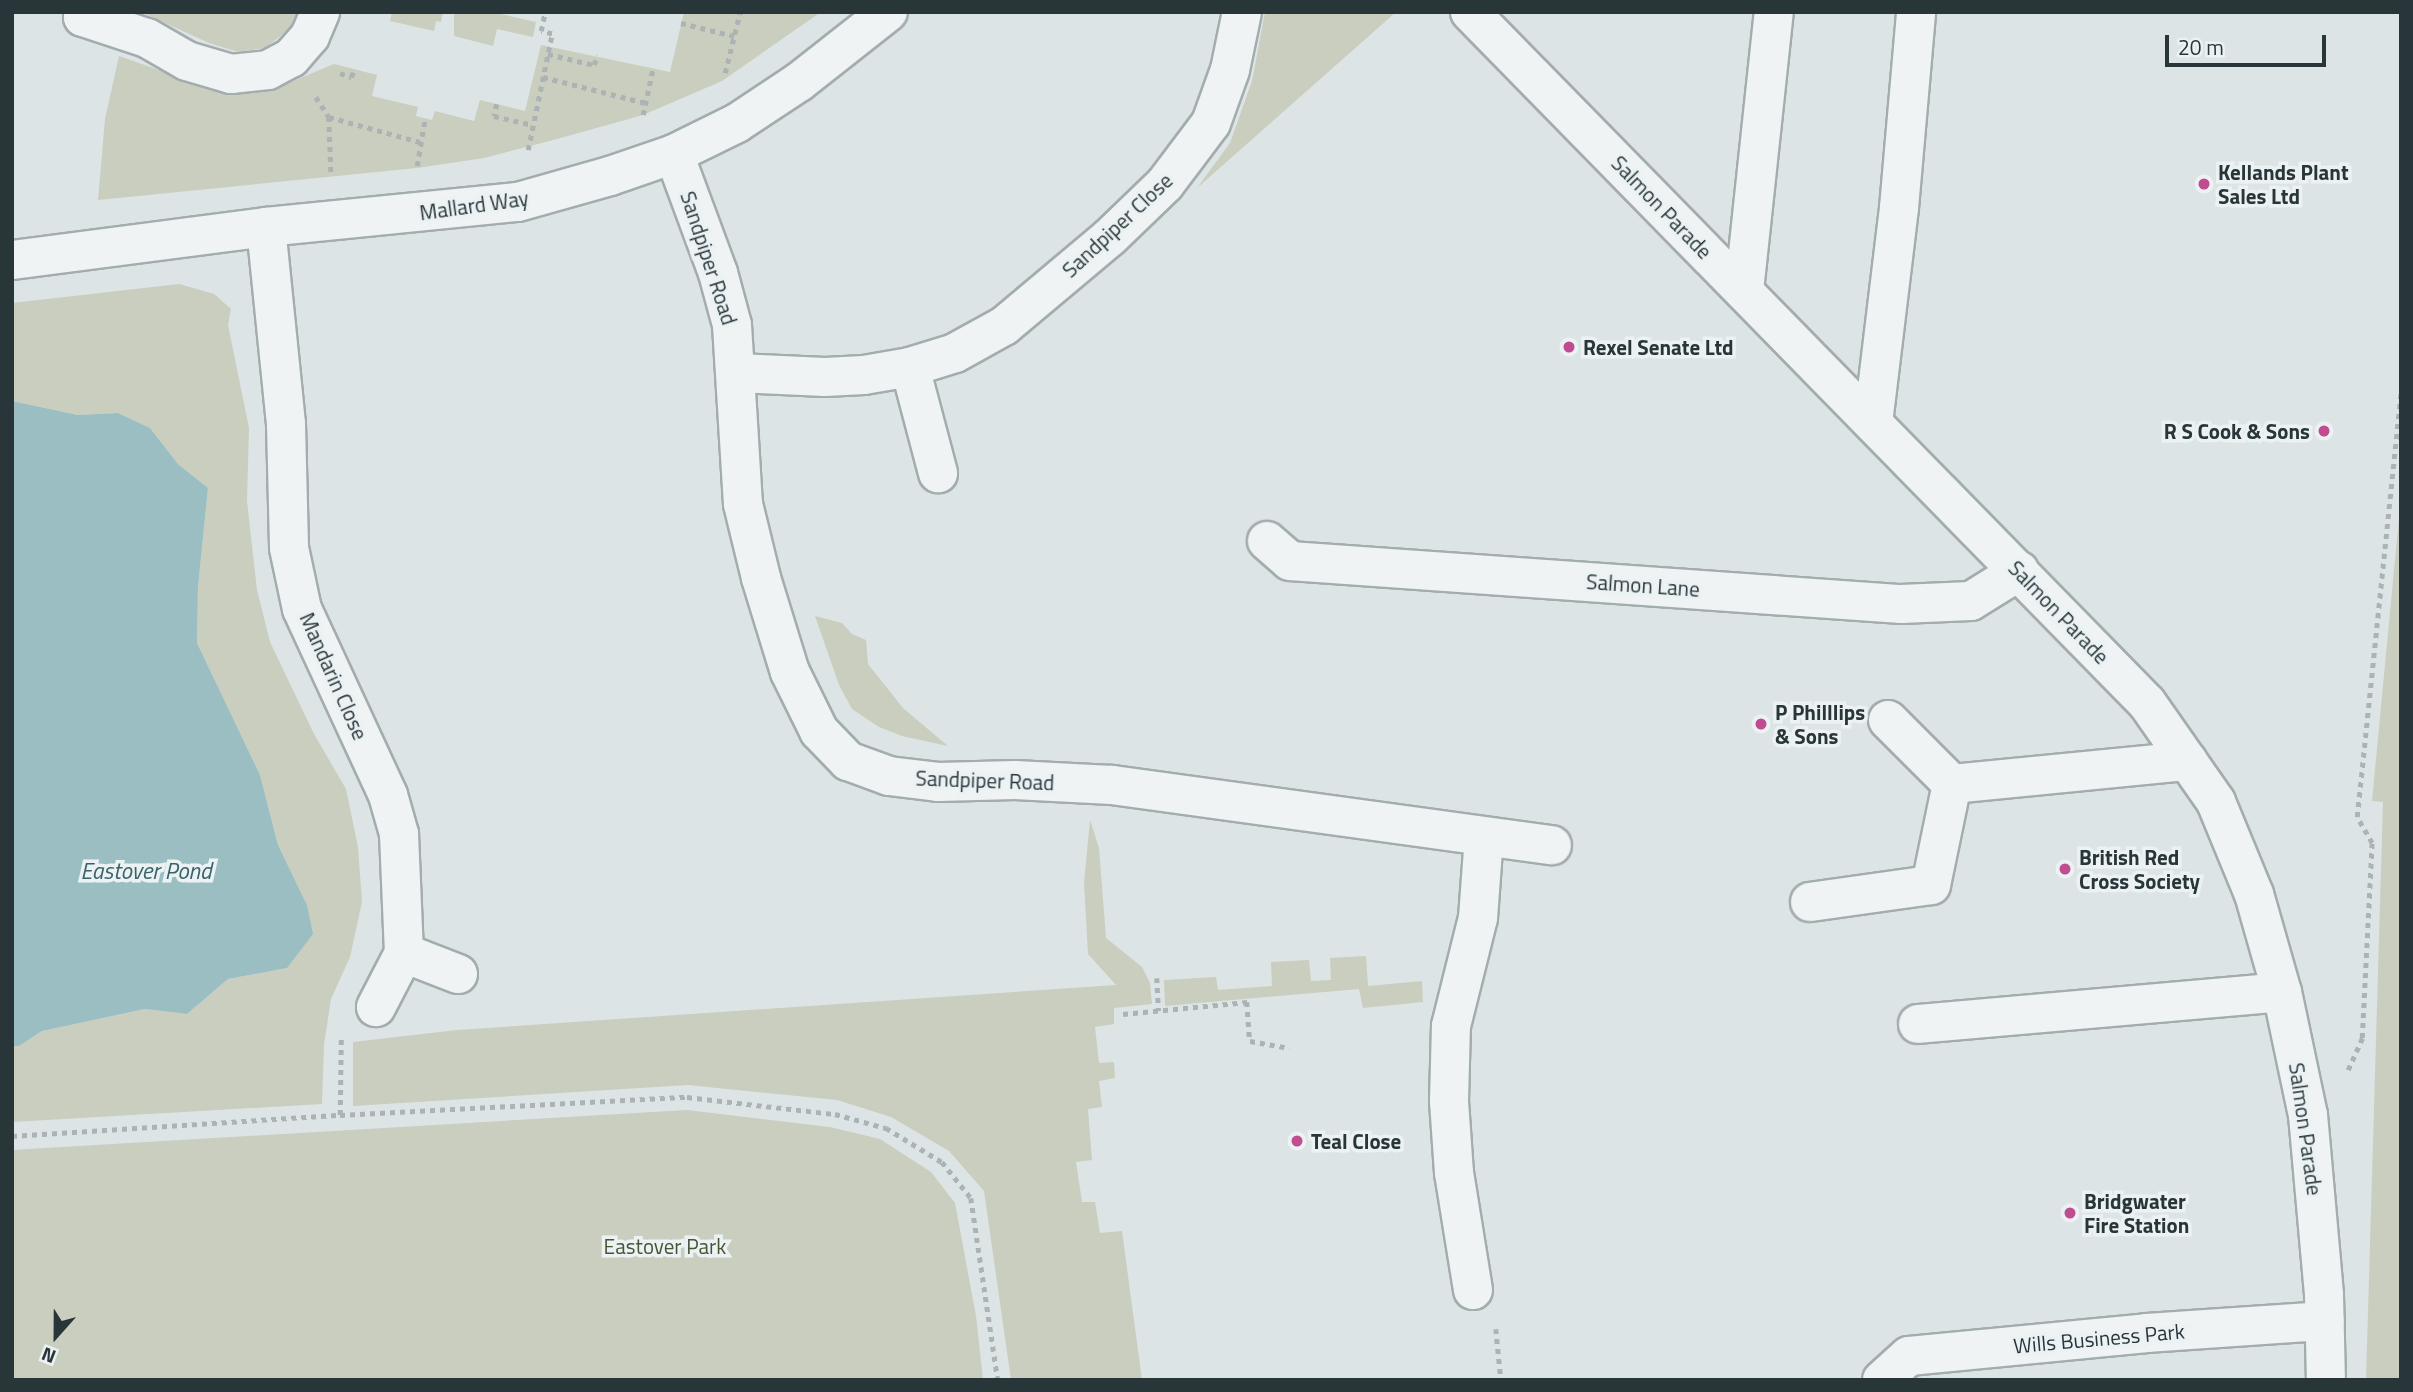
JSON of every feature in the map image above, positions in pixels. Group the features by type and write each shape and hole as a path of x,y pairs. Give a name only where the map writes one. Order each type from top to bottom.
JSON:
{"street":[{"path":"83,15 147,38 187,61 231,74 268,70 291,58 310,36 320,12"},
{"name":"Mallard Way","path":"12,260 266,227 518,202 674,155 737,123 789,89 888,12"},
{"name":"Sandpiper Close","path":"737,373 825,377 864,375 910,367 955,353 1004,326 1110,237 1165,184 1211,123 1230,70 1242,12"},
{"name":"Salmon Parade","path":"1470,12 2147,703 2216,802 2254,894 2282,992 2308,1115 2325,1321 2326,1380"},
{"path":"1744,291 1774,12"},
{"path":"1873,423 1899,208 1916,12"},
{"name":"Sandpiper Road","path":"674,155 718,273 732,325 743,504 761,578 790,672 819,731 848,761 889,775 938,782 1015,780 1112,785 1552,845"},
{"name":"Mandarin Close","path":"266,227 286,424 289,548 302,609 388,795 399,834 404,953 376,1007"},
{"path":"910,367 938,473"},
{"name":"Salmon Lane","path":"1267,541 1290,561 1901,604 1971,601 2019,571"},
{"path":"1888,720 1952,785"},
{"path":"1952,785 2188,761"},
{"path":"1810,902 1931,885 1952,785"},
{"path":"1473,1290 1454,1173 1448,1101 1451,1026 1478,918 1484,837"},
{"path":"404,953 458,974"},
{"path":"1918,1024 2282,992"},
{"name":"Wills Business Park","path":"1882,1380 1909,1356 2147,1333 2325,1321"}],"path":[{"path":"541,195 527,146 552,34 541,31 545,12"},
{"path":"681,23 734,36"},
{"path":"548,54 594,65 597,55"},
{"path":"542,77 646,103"},
{"path":"310,89 329,117 337,220"},
{"path":"497,104 494,116 532,125"},
{"path":"329,117 420,142"},
{"path":"2308,1115 2345,1077 2362,1038 2372,843 2357,817 2401,393"},
{"path":"1157,978 1159,1011"},
{"path":"1123,1014 1247,1002 1250,1041 1289,1048"},
{"path":"340,1115 341,1035"},
{"path":"12,1136 687,1097 835,1114 886,1128 942,1161 971,1198 998,1380"}],"green space":[{"path":"141,12 300,12 287,31 265,48 238,52 209,43"},
{"path":"392,12 443,12 441,22 436,21 434,31 390,21"},
{"path":"454,12 492,12 536,22 533,37 497,29 493,46 454,36"},
{"path":"684,12 821,12 722,81 643,115 484,158 417,168 98,200 105,119 119,56 213,89 239,92 272,90 334,64 377,75 372,96 418,107 416,116 432,120 435,111 474,121 480,100 525,111 541,45 670,72"},
{"path":"1265,12 1396,12 1197,188 1230,143 1252,81"},
{"path":"179,284 214,294 231,309 228,325 249,428 247,501 257,590 270,642 314,734 346,789 358,847 362,902 350,957 331,999 324,1045 322,1104 12,1122 12,1046 19,1046 42,1031 145,1009 187,1014 228,979 287,968 307,905 278,845 260,775 197,643 198,587 208,488 178,464 150,428 118,413 78,415 12,401 12,303"},
{"path":"2401,497 2401,1380 2366,1380 2383,802 2372,801"},
{"path":"815,616 842,623 852,634 866,640 868,664 903,708 948,746 902,736 879,727 852,709 839,685"},
{"path":"1090,820 1099,848 1106,938 1142,967 1150,983 1152,1004 1114,1008 1114,1024 1095,1027 1099,1063 1114,1062 1115,1078 1099,1081 1102,1107 1088,1109 1092,1160 1076,1162 1082,1202 1095,1202 1100,1233 1122,1231 1142,1380 1011,1380 984,1191 949,1151 891,1117 837,1100 688,1085 353,1106 353,1042 457,1030 1116,985 1088,954 1084,883"},
{"path":"1366,956 1368,986 1422,981 1423,1002 1363,1008 1359,989 1165,1006 1164,980 1216,977 1218,990 1272,986 1271,962 1309,960 1311,981 1331,980 1330,958"},
{"name":"Eastover Park","path":"687,1110 830,1127 880,1139 931,1172 955,1203 976,1316 983,1380 12,1380 12,1150"}],"water":[{"name":"Eastover Pond","path":"12,401 78,415 118,413 150,428 178,464 208,488 198,587 197,643 260,775 278,845 307,905 313,934 287,968 228,979 187,1014 145,1009 42,1031 19,1046 12,1046"}],"place":[{"name":"Kellands Plant Sales Ltd","path":"2204,184"},
{"name":"Rexel Senate Ltd","path":"1569,347"},
{"name":"R S Cook & Sons","path":"2324,431"},
{"name":"P Philllips & Sons","path":"1761,724"},
{"name":"British Red Cross Society","path":"2065,869"},
{"name":"Teal Close","path":"1297,1141"},
{"name":"Bridgwater Fire Station","path":"2070,1213"}]}
